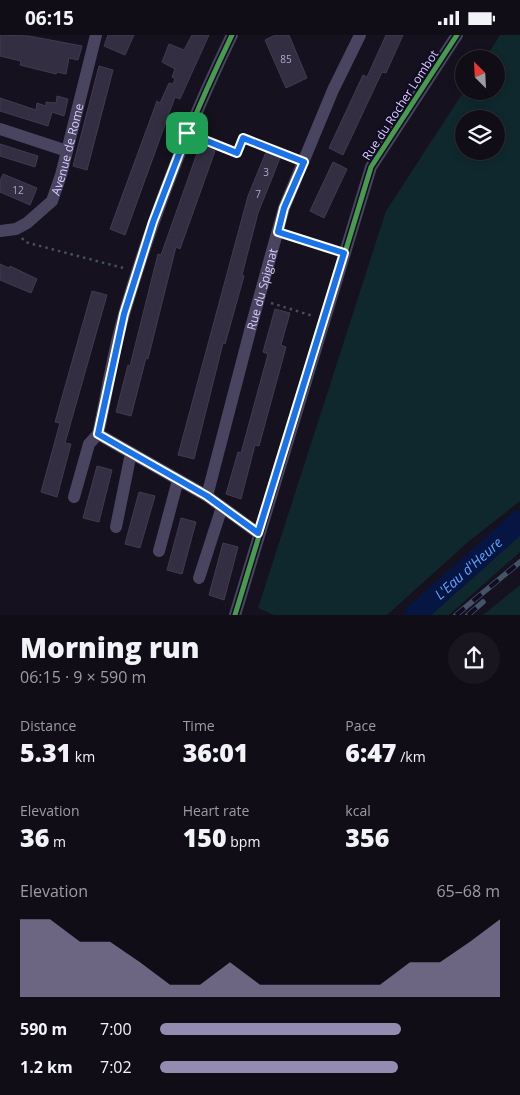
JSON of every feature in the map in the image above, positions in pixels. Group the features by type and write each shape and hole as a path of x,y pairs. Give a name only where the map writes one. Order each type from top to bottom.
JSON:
{"street":[{"name":"Avenue de Rome","path":"0,231 16,229 40,214 52,201 67,151 95,35"},
{"path":"74,497 89,444 98,434 124,314 153,222 187,133 232,35"},
{"name":"Rue du Spignat","path":"207,496 258,299 284,208 333,90 360,35"},
{"name":"Rue du Rocher Lombot","path":"235,615 258,533 371,167 458,35"},
{"path":"0,129 67,151"},
{"path":"98,434 207,496 258,533"},
{"path":"116,527 131,453"},
{"path":"159,551 178,480"},
{"path":"199,578 222,507"}],"path":[{"path":"187,133 237,153 243,138 304,162"},
{"path":"16,229 25,242 137,272"},
{"path":"278,232 344,253"},
{"path":"258,299 324,319"}],"green space":[{"path":"500,35 520,35 520,501 468,542 387,615 274,615 258,608 386,211 458,100 505,100 505,50 491,50"},
{"path":"520,533 520,552 449,615 427,615"},
{"path":"520,585 520,615 483,615"}],"building":[{"path":"0,35 29,36 82,46 78,60 69,58 66,74 57,72 56,74 20,65 21,61 0,56"},
{"path":"108,35 134,35 125,55 104,46"},
{"path":"192,35 209,35 180,99 175,97 125,235 110,229 157,101 160,103 169,83 173,84 175,79 172,77 175,69 162,62 169,44 184,50"},
{"path":"275,35 289,35 307,78 286,88 265,40"},
{"path":"386,35 403,35 386,73 382,72 343,155 329,148 363,75 367,77"},
{"path":"99,66 113,70 87,170 73,166"},
{"path":"57,96 68,99 64,116 52,112 48,126 0,111 0,98 36,110 37,103 46,106 46,102 56,103"},
{"path":"0,144 38,156 35,167 0,156"},
{"path":"200,145 215,151 180,249 176,247 148,359 146,358 131,416 116,412 128,365 130,366 158,254 161,255"},
{"path":"266,152 280,158 258,213 242,275 244,276 225,344 223,343 194,459 178,455 248,196"},
{"path":"333,162 347,169 324,218 310,211"},
{"path":"3,174 37,188 30,205 0,192 0,181"},
{"path":"0,264 9,268 10,266 37,279 31,293 0,280"},
{"path":"92,291 107,295 65,443 71,444 57,497 41,492 60,423 55,422"},
{"path":"275,309 290,313 281,345 286,347 259,446 255,445 241,499 226,494 238,452 241,453 268,354 263,352"},
{"path":"97,466 112,470 99,522 83,518"},
{"path":"139,492 155,496 140,548 125,544"},
{"path":"181,518 196,522 182,574 167,570"},
{"path":"223,543 238,547 224,600 209,595"}],"waterway":[{"name":"L'Eau d'Heure","path":"415,615 520,521"}],"railway":[{"path":"456,615 520,562"},
{"path":"468,615 483,602"}],"cycle path":[{"path":"232,35 201,102 147,240 121,326 98,434 207,496 258,533"},
{"path":"235,615 371,167 457,35"}],"route":[{"path":"187,133 237,153 243,138 304,162 284,208 278,232 344,253 258,533 207,496 98,434 124,314 153,222 187,133"}]}
